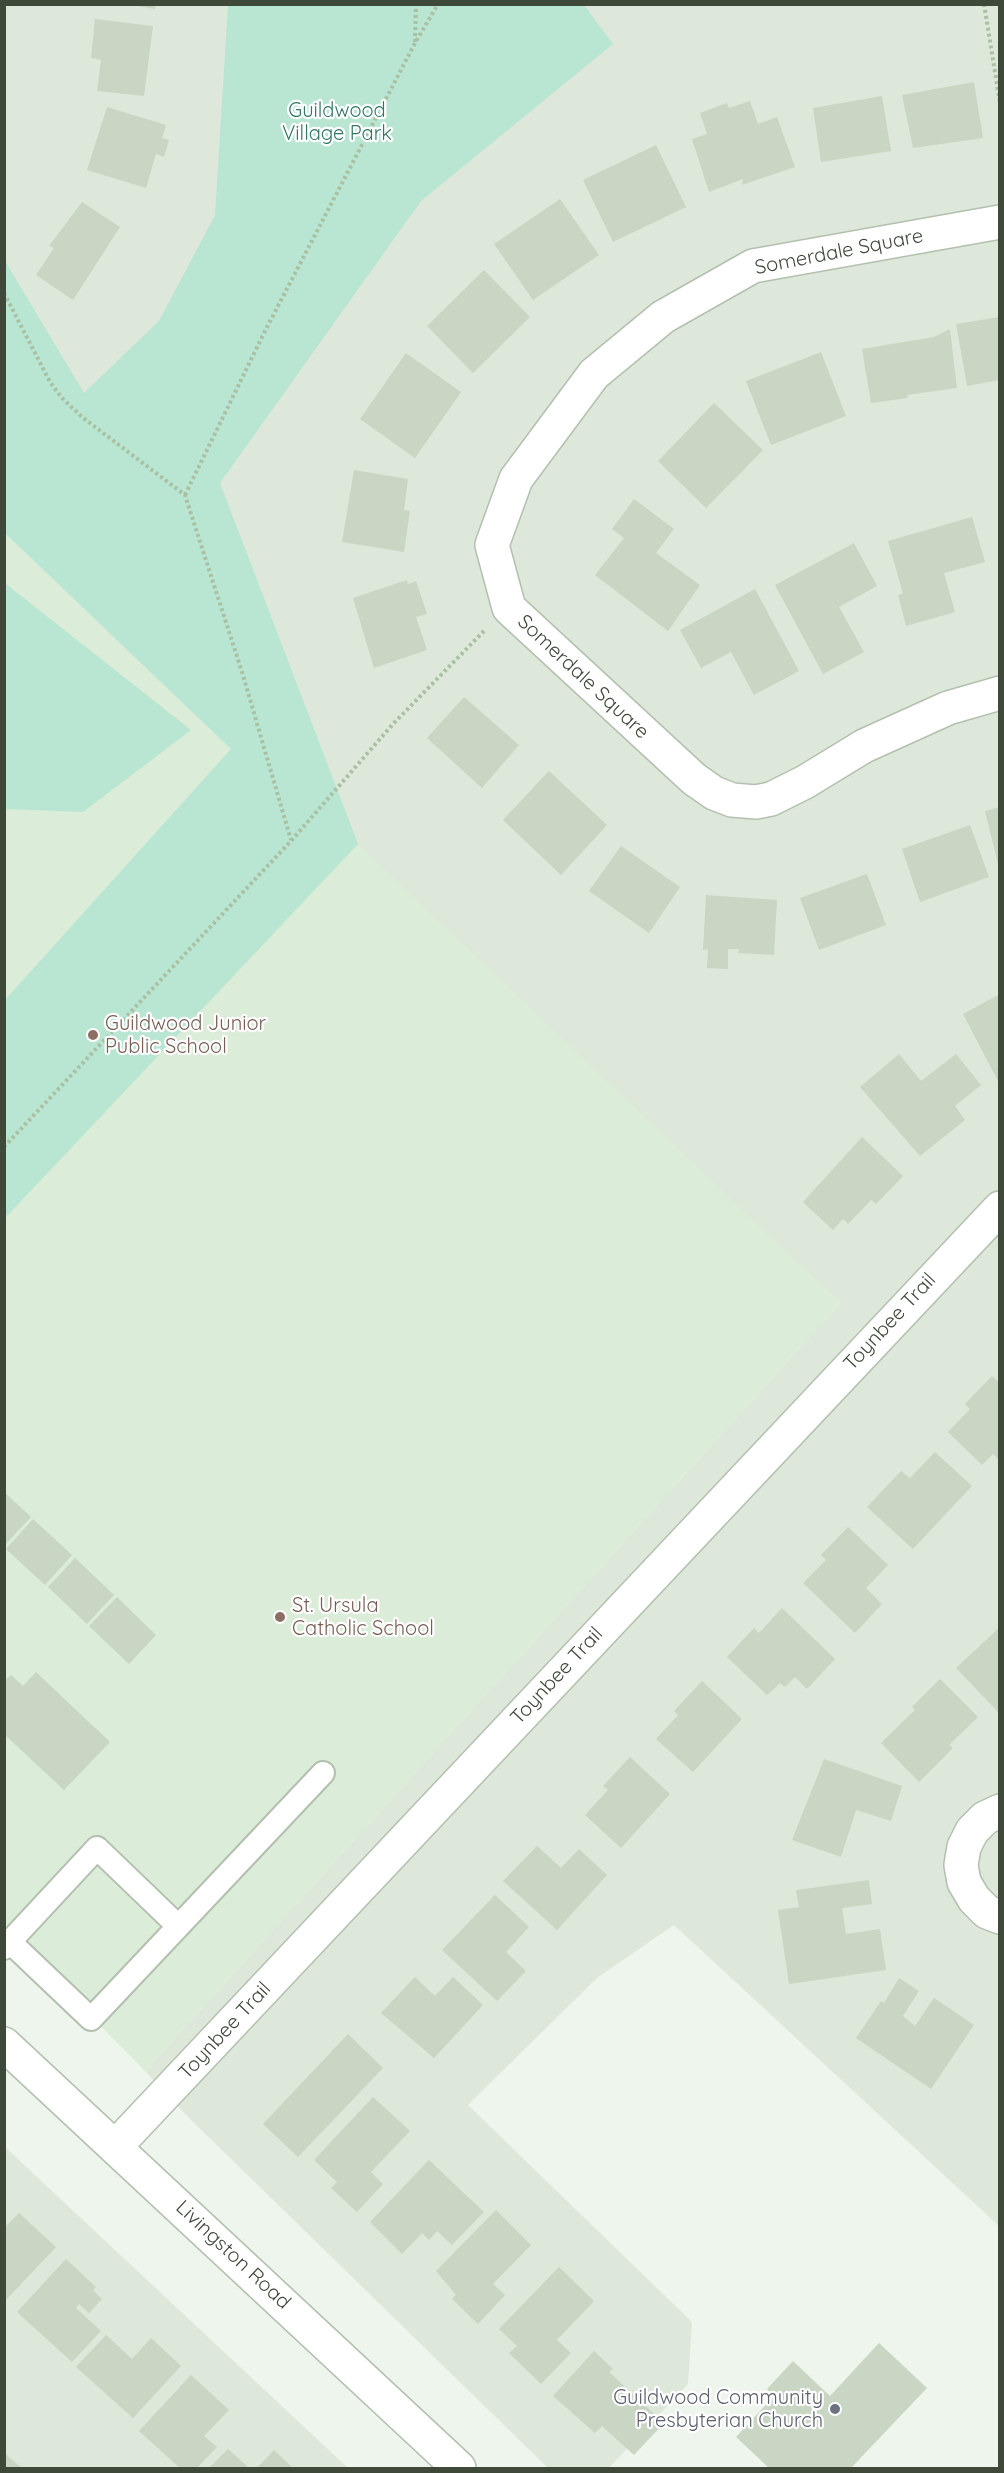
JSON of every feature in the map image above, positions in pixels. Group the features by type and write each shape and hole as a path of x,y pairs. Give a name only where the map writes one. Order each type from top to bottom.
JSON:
{"street":[{"name":"Somerdale Square","path":"999,222 753,266 663,317 594,374 516,480 492,545 509,608 694,779 714,793 732,800 756,802 771,799 805,782 864,746 948,708 999,693"},
{"name":"Toynbee Trail","path":"116,2146 999,1208"},
{"path":"999,1811 985,1818 972,1831 964,1847 962,1865 964,1882 974,1899 987,1912 999,1917"},
{"name":"Livingston Road","path":"4,2044 116,2146 459,2469"}],"lane":[{"path":"177,1925 97,1848 7,1945 91,2019 177,1925 323,1773"}],"path":[{"path":"415,43 416,4"},
{"path":"185,495 270,321 415,43 438,4"},
{"path":"984,4 999,103"},
{"path":"4,292 50,382 61,397 82,417 185,495 242,672 291,840"},
{"path":"4,1147 291,840 393,724 454,660 509,608"}],"shaded area":[{"path":"5,5 999,5 999,2226 674,1925 597,1978 468,2105 692,2322 688,2384 609,2468 548,2468 189,2118 145,2071 840,1303 5,526"},
{"name":"St. Ursula Catholic School","path":"4,526 358,844 840,1303 145,2071 5,1930"},
{"path":"5,2147 348,2468 5,2468"}],"green space":[{"name":"Guildwood Village Park","path":"228,5 584,5 613,44 421,201 220,483 358,844 5,1218 5,1000 231,749 5,533 5,261 84,393 159,321 215,215"},
{"path":"6,584 191,730 83,812 5,809"}],"building":[{"path":"127,4 155,4 155,9"},
{"path":"95,19 153,26 144,96 97,91 101,60 91,58"},
{"path":"974,82 983,138 913,148 902,95"},
{"path":"882,96 891,151 821,162 813,108"},
{"path":"750,101 758,124 777,117 795,167 742,185 743,179 709,192 692,139 707,134 700,113 727,103 729,108"},
{"path":"107,107 166,125 162,138 169,140 164,157 156,154 146,188 87,170"},
{"path":"656,145 686,207 613,242 583,180"},
{"path":"560,199 599,255 533,300 494,244"},
{"path":"82,202 120,227 73,300 36,275 54,248 49,246"},
{"path":"484,270 530,317 473,373 427,326"},
{"path":"1000,317 1000,380 967,386 956,324"},
{"path":"950,329 957,388 871,403 862,349 934,337"},
{"path":"821,352 846,416 771,445 746,381"},
{"path":"406,353 461,392 415,458 360,419"},
{"path":"714,403 763,450 706,508 658,461"},
{"path":"354,470 408,479 404,510 410,511 404,552 342,542"},
{"path":"634,499 674,529 656,553 700,585 668,631 595,575 624,538 612,529"},
{"path":"972,517 985,562 944,573 955,612 906,626 898,595 903,594 888,541"},
{"path":"854,543 877,586 839,607 864,652 823,674 775,585"},
{"path":"407,580 408,584 416,581 427,614 416,617 427,650 374,668 353,598"},
{"path":"755,589 799,671 754,695 731,652 701,668 680,630"},
{"path":"464,697 519,745 482,788 427,738"},
{"path":"549,771 607,825 561,875 503,820"},
{"path":"1000,807 1000,868 999,868 985,811"},
{"path":"970,825 989,877 920,902 902,849"},
{"path":"621,846 680,887 649,933 589,891"},
{"path":"867,874 886,925 819,950 800,898"},
{"path":"706,895 777,900 774,955 738,953 739,949 728,949 728,969 707,968 708,949 703,950"},
{"path":"1000,994 1000,1085 963,1014"},
{"path":"899,1054 921,1081 956,1054 981,1085 955,1106 965,1120 920,1156 860,1087"},
{"path":"862,1137 903,1176 876,1204 871,1200 848,1224 843,1219 833,1230 803,1202"},
{"path":"992,1376 1000,1383 1000,1461 993,1454 982,1465 948,1432 970,1409 965,1404"},
{"path":"935,1452 972,1486 913,1549 867,1507 901,1471 910,1478"},
{"path":"4,1492 31,1517 4,1546"},
{"path":"33,1519 72,1555 45,1585 6,1549"},
{"path":"848,1527 888,1565 866,1588 882,1604 855,1633 803,1583 826,1560 821,1555"},
{"path":"75,1558 114,1595 87,1624 48,1587"},
{"path":"117,1597 156,1635 129,1664 89,1626"},
{"path":"782,1608 835,1659 807,1689 795,1677 785,1687 780,1683 767,1695 727,1657 754,1628 759,1633"},
{"path":"1000,1627 1000,1714 956,1668"},
{"path":"36,1672 110,1742 64,1790 4,1734 4,1678 11,1675 23,1686"},
{"path":"940,1679 978,1717 949,1745 953,1748 919,1782 881,1743 915,1710 912,1707"},
{"path":"702,1681 742,1719 693,1772 656,1739 678,1715 674,1711"},
{"path":"630,1757 670,1794 621,1848 585,1815 608,1790 603,1786"},
{"path":"824,1759 902,1786 891,1821 856,1810 841,1857 792,1840"},
{"path":"537,1846 561,1868 579,1849 607,1875 557,1930 503,1881"},
{"path":"869,1880 872,1904 842,1908 846,1934 880,1929 886,1970 789,1984 778,1910 799,1907 796,1890"},
{"path":"495,1895 529,1927 506,1952 526,1971 497,2001 442,1950"},
{"path":"415,1977 435,1996 453,1977 483,2005 434,2058 381,2013"},
{"path":"899,1978 919,1991 903,2016 915,2026 934,1998 974,2025 931,2089 856,2038 881,2001 884,2003"},
{"path":"348,2034 383,2068 298,2157 263,2124"},
{"path":"373,2097 410,2131 371,2172 383,2184 357,2212 331,2188 337,2182 314,2160"},
{"path":"429,2160 484,2212 452,2245 437,2231 429,2240 422,2233 402,2254 370,2222"},
{"path":"496,2210 531,2245 493,2284 505,2295 478,2324 452,2299 456,2295 436,2271"},
{"path":"19,2213 56,2247 4,2302 4,2228"},
{"path":"66,2259 96,2287 93,2290 102,2299 89,2313 79,2304 76,2308 101,2331 72,2362 17,2312"},
{"path":"559,2267 594,2301 557,2340 571,2353 541,2384 509,2353 517,2346 499,2329"},
{"path":"106,2335 132,2359 151,2338 181,2366 133,2418 76,2367"},
{"name":"Guildwood Community Presbyterian Church","path":"879,2343 927,2388 851,2468 769,2468 736,2437 774,2396 767,2389 793,2361 830,2396"},
{"path":"594,2351 613,2369 609,2372 664,2423 634,2455 602,2426 595,2433 553,2396"},
{"path":"191,2375 229,2410 204,2436 217,2447 197,2468 180,2468 139,2431"},
{"path":"228,2449 249,2468 209,2468"},
{"path":"274,2450 293,2468 257,2468"},
{"path":"4,2453 22,2468 4,2468"}],"place":[{"name":"Guildwood Junior Public School","path":"93,1035"},
{"name":"St. Ursula Catholic School","path":"280,1617"},
{"name":"Guildwood Community Presbyterian Church","path":"835,2409"}]}
